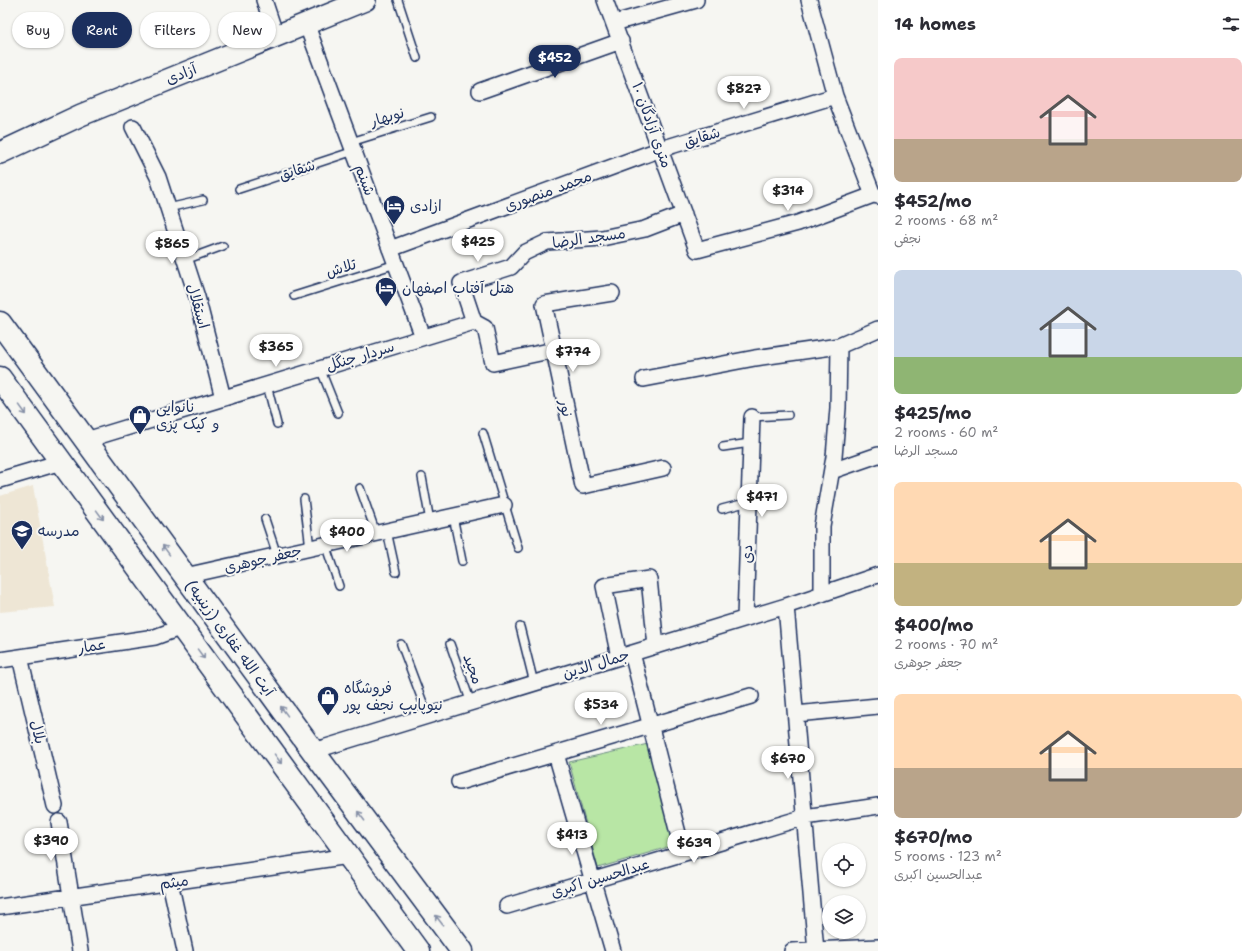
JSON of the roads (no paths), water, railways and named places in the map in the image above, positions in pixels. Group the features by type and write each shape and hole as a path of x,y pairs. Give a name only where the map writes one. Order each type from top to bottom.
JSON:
{"main road":[{"name":"آیت الله غفاری (زینبیه)","path":"0,323 313,752 462,951"},
{"path":"0,371 23,354"},
{"path":"0,378 418,951"}],"street":[{"path":"264,0 268,12"},
{"name":"آزادی","path":"276,36 365,0"},
{"name":"۱۰ متری آزادگان","path":"605,0 698,250 798,223 876,195"},
{"path":"614,24 696,0"},
{"path":"809,0 835,96 876,195"},
{"name":"شبنم","path":"306,23 423,337"},
{"path":"480,91 621,41"},
{"name":"آزادی","path":"0,152 81,115 246,48"},
{"name":"شقایق","path":"661,149 835,96"},
{"name":"استقلال","path":"133,127 158,177 197,297 223,398"},
{"name":"محمد منصوری","path":"390,249 661,149"},
{"name":"مسجد الرضا","path":"554,350 493,363 485,328 474,322 460,283 511,267 524,253 547,242 602,238 645,229 684,214"},
{"name":"نور","path":"612,293 544,304 583,486 663,468"},
{"name":"سردار جنگل","path":"86,440 474,322"},
{"path":"644,379 755,358 839,346 878,329"},
{"path":"822,594 822,526 832,471 838,408 839,346"},
{"name":"دی","path":"745,618 752,417"},
{"path":"832,471 878,455"},
{"path":"0,480 61,462"},
{"name":"جعفر جوهری","path":"185,576 504,504"},
{"name":"جمال الدین","path":"313,752 786,606 878,575"},
{"path":"656,646 649,579 604,586 651,726 683,853"},
{"path":"786,606 816,950"},
{"name":"عمار","path":"0,660 155,637 182,628"},
{"name":"بلال","path":"20,657 56,806"},
{"path":"459,782 751,696"},
{"path":"796,714 878,706"},
{"path":"556,754 594,880 613,951"},
{"name":"عبدالحسین اکبری","path":"507,906 805,817 878,806"},
{"path":"59,822 80,951"},
{"name":"میثم","path":"0,907 349,856"},
{"path":"170,882 185,951"},
{"path":"792,951 878,947"}],"lane":[{"path":"398,0 418,58"},
{"name":"نوبهار","path":"352,146 431,117"},
{"name":"شقایق","path":"240,189 352,146"},
{"path":"168,208 203,200"},
{"path":"185,260 223,246"},
{"name":"تلاش","path":"294,296 396,264"},
{"path":"320,368 338,413"},
{"path":"267,385 277,424"},
{"path":"752,417 788,415"},
{"path":"483,433 518,548"},
{"path":"723,447 750,443"},
{"path":"422,477 430,521"},
{"path":"360,488 382,532 396,572"},
{"path":"304,499 310,548"},
{"path":"722,509 749,502"},
{"path":"453,516 462,561"},
{"path":"265,519 277,555"},
{"path":"325,544 339,586"},
{"path":"520,627 534,683"},
{"path":"400,644 428,716"},
{"name":"مجید","path":"450,644 471,703"}],"place":[{"name":"ازادی","path":"394,226"},
{"name":"هتل آفتاب اصفهان","path":"386,308"},
{"name":"نانوایی و کیک پزی","path":"140,436"},
{"name":"مدرسه","path":"22,550"},
{"name":"فروشگاه نیوپایپ نجف پور","path":"328,716"}]}
